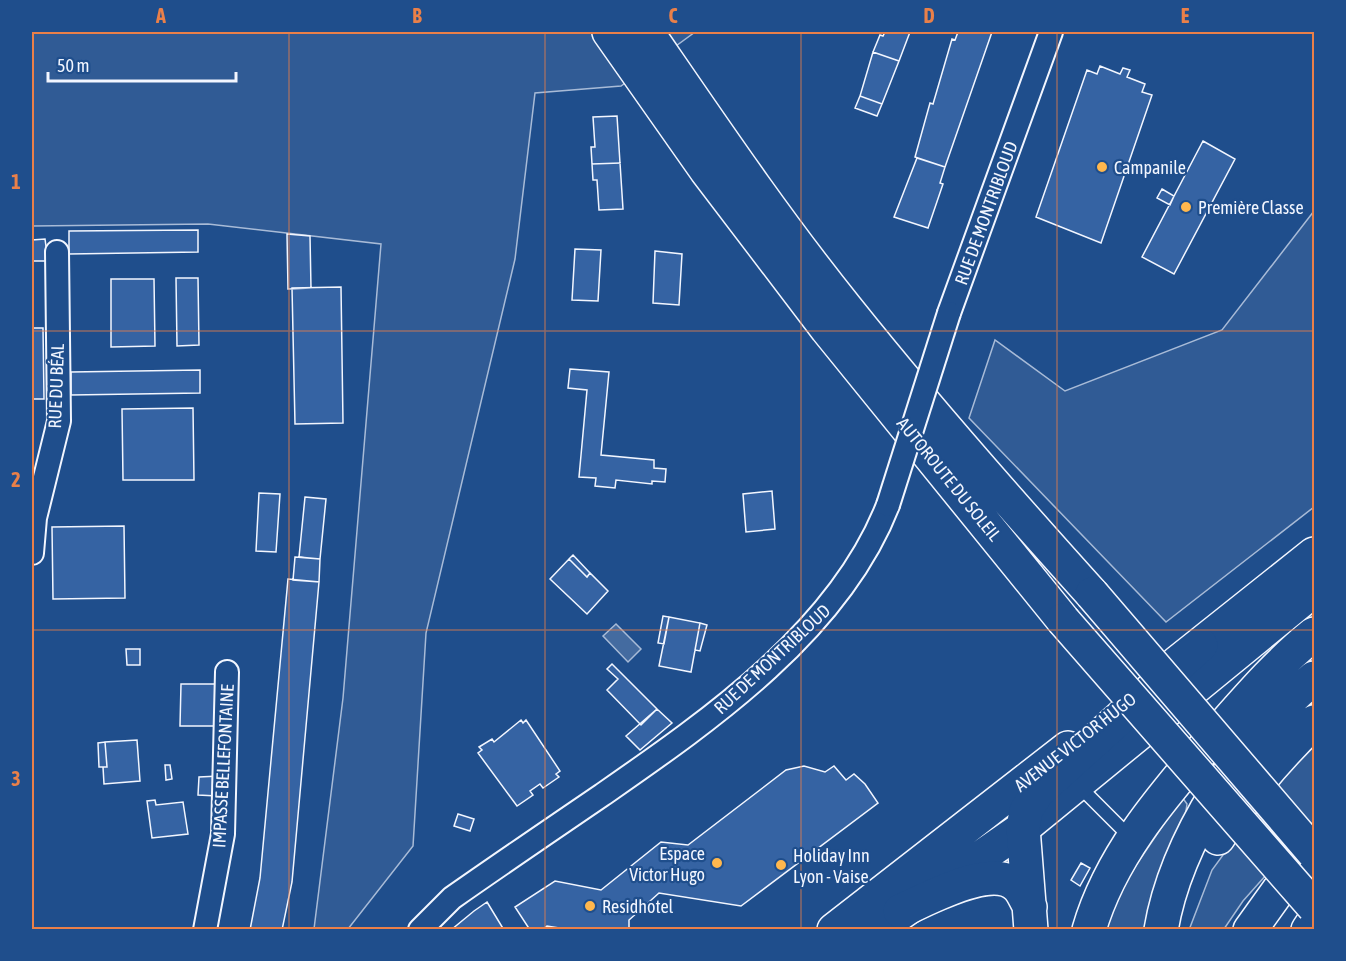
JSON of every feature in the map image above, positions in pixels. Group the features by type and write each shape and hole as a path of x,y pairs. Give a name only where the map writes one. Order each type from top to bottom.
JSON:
{"main road":[{"name":"AUTOROUTE DU SOLEIL","path":"609,32 706,170 827,330 1064,620 1314,907"},
{"name":"AUTOROUTE DU SOLEIL","path":"647,32 725,146 844,306 966,454 1092,594 1314,853"},
{"name":"AVENUE VICTOR HUGO","path":"834,930 1201,645 1314,554"},
{"name":"AVENUE VICTOR HUGO","path":"888,921 1023,828 1314,590"},
{"path":"1089,930 1118,862 1162,798 1247,698 1314,634"},
{"path":"1030,918 1023,828 1026,811 1037,793 1201,645"},
{"path":"1161,930 1172,887 1196,831 1220,788 1259,735 1314,678"},
{"path":"1173,930 1188,890 1236,809 1286,750 1314,722"},
{"path":"1250,930 1278,891 1314,853"},
{"path":"888,921 969,882 991,878 1001,878 1018,887 1030,918"},
{"path":"1308,930 1314,921"}],"street":[{"name":"RUE DE MONTRIBLOUD","path":"420,930 452,898 687,736 767,668 829,608 875,540 948,313 1051,32"},
{"name":"RUE DU BÉAL","path":"32,553 35,518 59,421 57,252"},
{"name":"IMPASSE BELLEFONTAINE","path":"205,930 223,834 227,672"}],"lane":[{"path":"1077,784 1133,840"}],"shaded area":[{"path":"32,32 695,32 621,86 535,93 515,259 426,633 413,846 348,929 314,929 343,698 381,244 208,224 32,226"},
{"path":"1314,211 1314,507 1166,622 969,418 995,340 1065,391 1222,330"},
{"path":"616,624 641,649 628,662 603,636"},
{"path":"1314,745 1314,821 1243,901 1224,929 1189,930 1212,870 1275,784"},
{"path":"1182,797 1187,804 1182,837 1149,929 1102,930 1114,898"}],"building":[{"path":"885,32 910,32 899,61 873,52 880,35 883,36"},
{"path":"958,32 992,32 945,167 915,157 930,103 933,104 952,39 955,40"},
{"path":"873,52 899,61 882,104 860,96"},
{"path":"1100,66 1120,74 1123,68 1130,70 1127,77 1145,84 1142,92 1152,95 1101,243 1036,217 1087,70 1097,74"},
{"path":"860,96 882,104 877,116 855,108"},
{"path":"617,116 620,163 592,164 591,147 595,147 593,117"},
{"path":"1203,141 1235,159 1174,274 1142,257"},
{"path":"917,158 945,167 940,183 943,184 928,228 894,217"},
{"path":"620,163 623,209 599,210 597,180 593,180 592,164"},
{"path":"1162,189 1174,196 1170,205 1157,198"},
{"path":"198,230 198,252 69,254 69,231"},
{"path":"287,234 310,236 311,288 288,289"},
{"path":"45,239 48,261 32,261 32,240"},
{"path":"575,249 601,250 598,301 572,300"},
{"path":"655,251 682,254 679,305 653,303"},
{"path":"176,278 198,278 199,345 177,346"},
{"path":"111,279 154,279 155,346 111,347"},
{"path":"341,287 343,423 295,424 292,288"},
{"path":"32,328 43,328 44,399 32,399"},
{"path":"570,369 609,372 601,455 654,460 654,468 666,469 665,482 652,481 652,484 616,480 615,488 595,486 596,478 579,477 587,390 568,388"},
{"path":"200,370 200,393 71,395 71,372"},
{"path":"193,408 194,480 123,480 122,409"},
{"path":"772,491 775,529 746,532 743,494"},
{"path":"259,493 280,494 276,552 256,551"},
{"path":"305,497 326,499 320,559 299,557"},
{"path":"124,526 125,598 53,599 52,527"},
{"path":"573,555 590,573 587,577 569,559"},
{"path":"295,557 320,559 319,582 293,580"},
{"path":"569,559 587,577 590,573 608,591 587,614 550,579"},
{"path":"288,579 319,582 292,882 282,930 250,930 260,878"},
{"path":"663,616 669,617 664,644 658,643"},
{"path":"669,617 700,623 691,672 659,666"},
{"path":"700,623 707,625 700,651 695,650"},
{"path":"126,649 140,649 140,665 127,665"},
{"path":"612,664 657,709 641,725 607,690 618,679 607,669"},
{"path":"181,684 222,684 221,726 180,726"},
{"path":"657,709 672,723 640,750 626,736"},
{"path":"521,720 523,723 526,720 560,771 556,774 559,777 543,788 540,784 530,791 533,795 517,806 478,753 482,750 479,747 492,739 494,742"},
{"path":"137,740 140,781 104,784 103,767 107,767 105,742"},
{"path":"105,742 107,767 99,767 98,743"},
{"path":"165,765 170,765 172,779 166,780"},
{"name":"Espace Victor Hugo","path":"804,766 825,772 834,766 846,780 854,774 865,784 878,803 741,906 659,893 629,920 629,930 572,930 547,926 542,930 530,930 515,907 555,881 601,890 661,842 688,845 786,770"},
{"path":"219,776 217,796 198,795 199,777"},
{"path":"155,800 156,805 183,802 188,834 152,838 147,801"},
{"path":"458,814 474,819 470,831 454,826"},
{"path":"1081,863 1090,868 1080,886 1071,880"},
{"path":"487,902 504,930 451,930 474,911"}],"place":[{"name":"Campanile","path":"1102,167"},
{"name":"Première Classe","path":"1186,207"},
{"name":"Espace Victor Hugo","path":"717,863"},
{"name":"Holiday Inn Lyon - Vaise","path":"781,865"},
{"name":"Residhotel","path":"590,906"}]}
